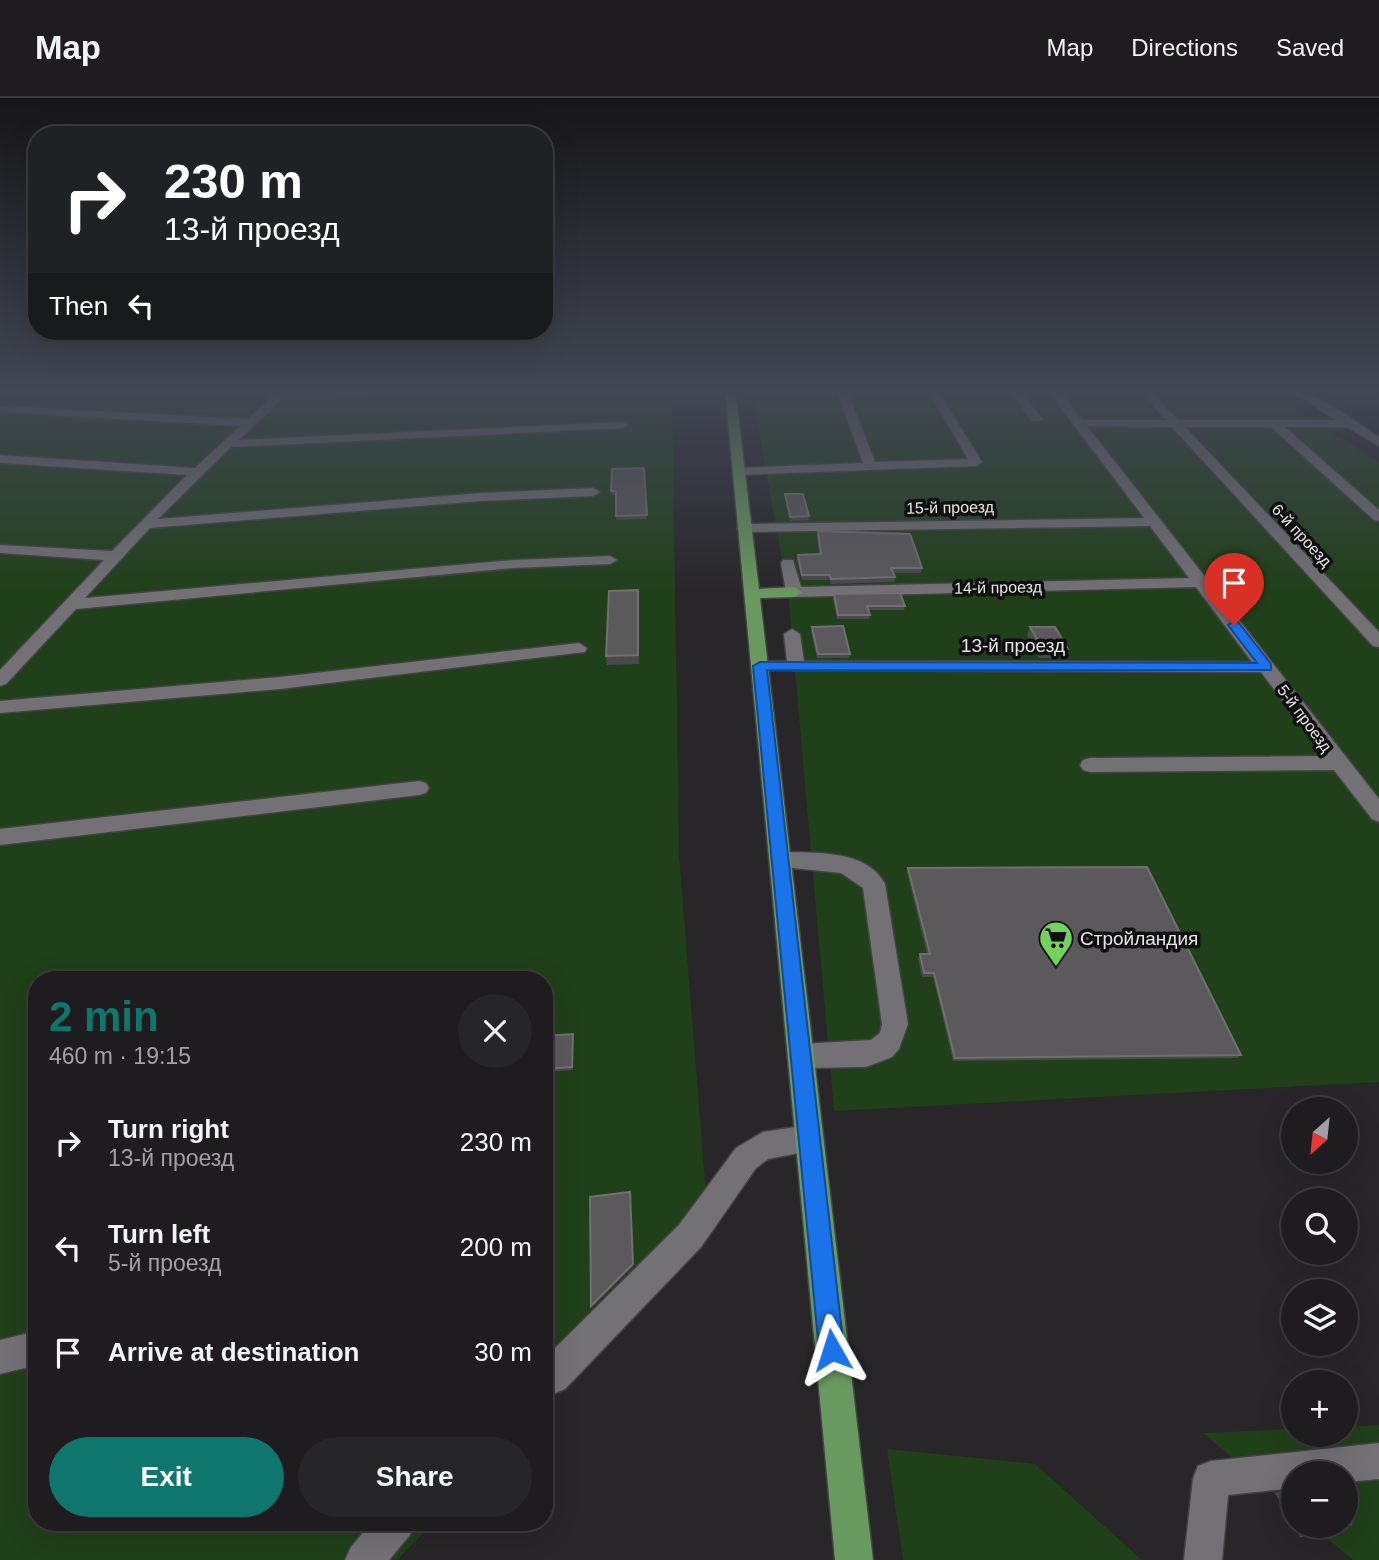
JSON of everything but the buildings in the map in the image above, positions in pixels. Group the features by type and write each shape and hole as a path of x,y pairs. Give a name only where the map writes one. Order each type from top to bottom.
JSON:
{"main road":[{"path":"737,457 854,1560"},
{"path":"751,594 801,591"}],"street":[{"path":"0,680 212,457"},
{"path":"867,457 870,466"},
{"path":"738,472 976,462 973,457"},
{"name":"5-й проезд","path":"1106,457 1379,814"},
{"name":"6-й проезд","path":"1207,457 1379,642"},
{"path":"1312,457 1379,517"},
{"path":"0,458 197,472"},
{"path":"146,524 247,518 466,496 593,492"},
{"name":"15-й проезд","path":"744,528 1156,522"},
{"path":"0,549 117,556"},
{"path":"74,604 514,564 610,560"},
{"path":"788,563 812,611"},
{"name":"14-й проезд","path":"801,591 1202,582"},
{"path":"792,634 796,666"},
{"path":"0,706 266,684 579,648"},
{"path":"0,656 22,658"},
{"name":"13-й проезд","path":"760,666 1266,667"},
{"path":"1090,765 1340,763"},
{"path":"0,837 419,788"},
{"path":"781,860 841,863 866,875 874,884 895,1024 891,1038 884,1048 871,1054 801,1056"},
{"path":"553,1377 690,1236 746,1158 764,1146 809,1139"},
{"path":"0,1357 28,1350"},
{"path":"1203,1560 1211,1479 1379,1461"},
{"path":"364,1560 389,1531"}],"green space":[{"path":"0,457 673,457 679,855 709,1232 553,1397 553,971 28,971 28,1531 425,1531 397,1560 0,1560"},
{"path":"763,457 1371,457 1379,462 1379,1082 834,1111 788,592"},
{"path":"1379,1425 1379,1560 1353,1560 1327,1538 1358,1538 1358,1461 1281,1461 1281,1499 1203,1433 1281,1430 1281,1447 1358,1447 1358,1426"},
{"path":"887,1449 1035,1464 1142,1560 903,1560"}],"place":[{"name":"Стройландия","path":"1056,968"}],"route":[{"path":"832,1350 760,666 1266,667 1234,625"}]}
